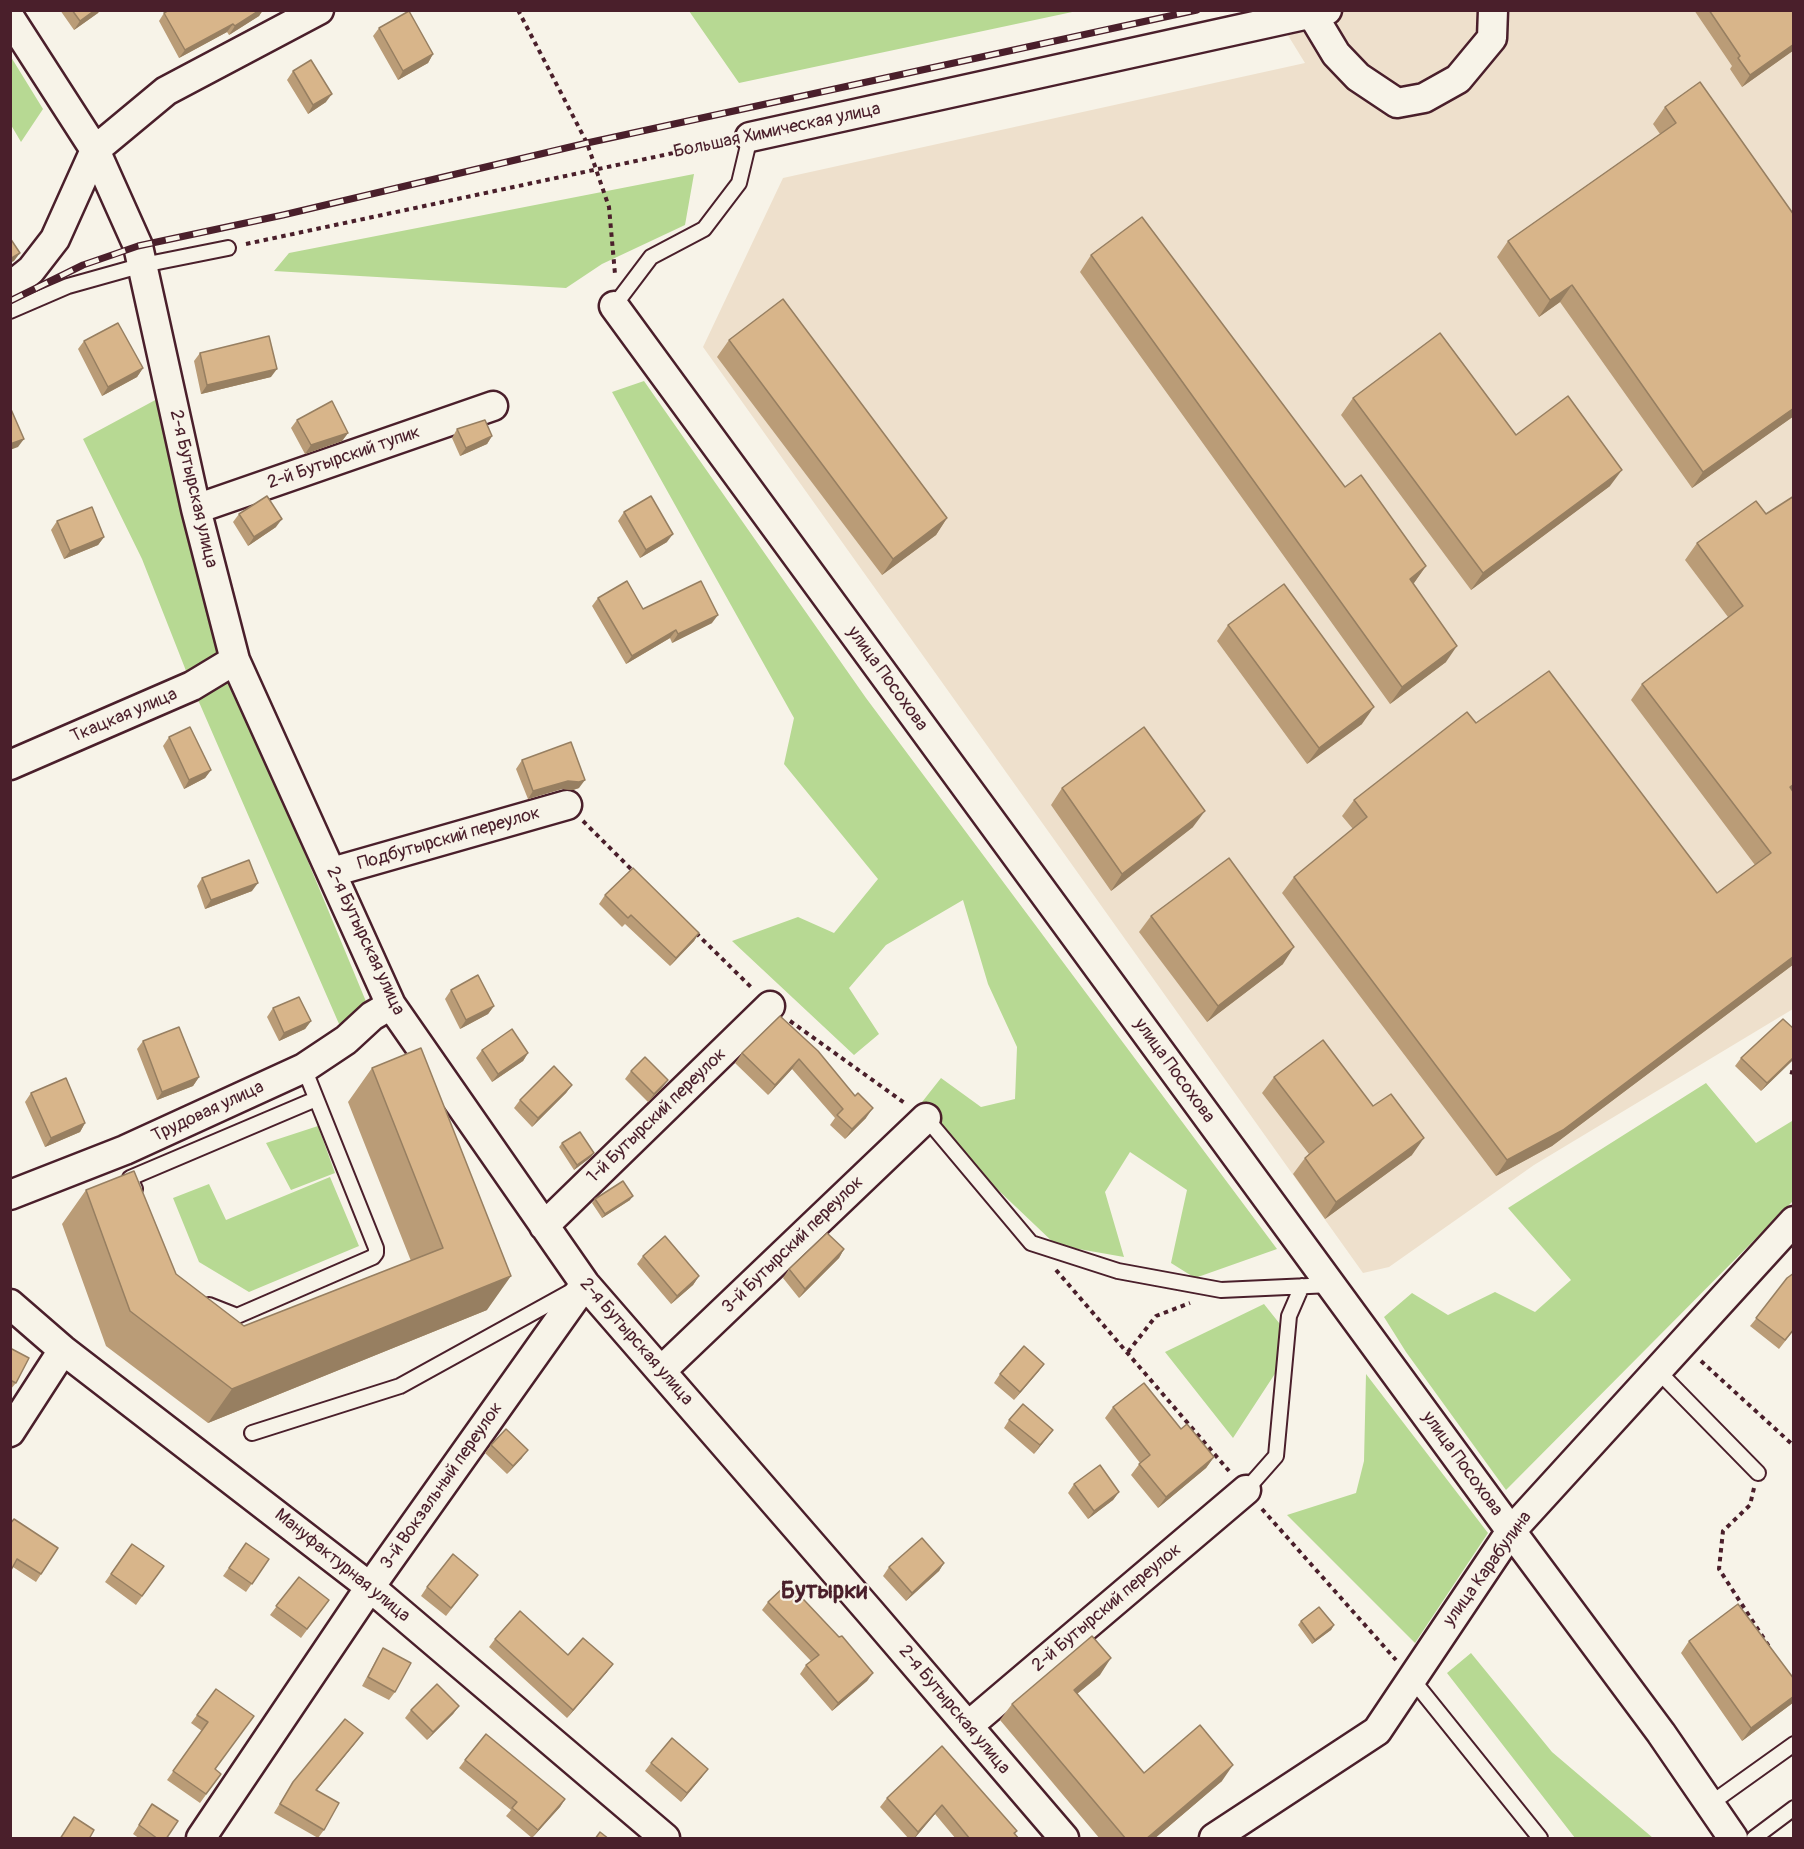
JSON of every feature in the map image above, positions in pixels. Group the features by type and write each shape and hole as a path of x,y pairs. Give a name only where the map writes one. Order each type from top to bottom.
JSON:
{"street":[{"path":"10,286 31,270 55,239 95,150 166,91 319,10"},
{"path":"1320,12 1336,54 1358,77 1397,103 1424,98 1458,79 1492,38 1493,10"},
{"name":"Большая Химическая улица","path":"750,137 1320,12"},
{"name":"2-я Бутырская улица","path":"10,18 95,150 127,219 143,265 196,509 235,660 391,1005 585,1284 1064,1839"},
{"name":"улица Посохова","path":"614,306 1511,1531 1661,1732 1733,1839"},
{"name":"2-й Бутырский тупик","path":"196,509 492,406"},
{"name":"Ткацкая улица","path":"10,765 192,686 235,660"},
{"name":"Подбутырский переулок","path":"332,872 567,805"},
{"name":"Трудовая улица","path":"10,1195 125,1150 304,1068 346,1040 372,1016 391,1005"},
{"name":"1-й Бутырский переулок","path":"544,1226 770,1006"},
{"name":"3-й Бутырский переулок","path":"661,1371 926,1118"},
{"name":"улица Карабулина","path":"1214,1839 1377,1731 1511,1531 1794,1221"},
{"name":"3-й Вокзальный переулок","path":"201,1839 370,1587 585,1284"},
{"name":"Мануфактурная улица","path":"10,1304 63,1350 370,1587 665,1839"},
{"path":"10,1432 63,1350"},
{"name":"2-й Бутырский переулок","path":"968,1726 1246,1490"}],"lane":[{"path":"614,306 651,257 704,229 740,183 750,137"},
{"path":"10,311 68,286 143,265 228,248"},
{"path":"196,1298 204,1304 237,1316 373,1257 376,1253 376,1248 304,1068"},
{"path":"139,1198 130,1178 316,1099"},
{"path":"926,1118 1031,1243 1118,1270 1221,1290 1331,1285"},
{"path":"252,1433 400,1386 585,1284"},
{"path":"1246,1490 1276,1456 1289,1316 1302,1286"},
{"path":"1658,1370 1758,1473"},
{"path":"1412,1679 1540,1839"},
{"path":"1710,1804 1794,1744"},
{"path":"1754,1839 1794,1808"}],"path":[{"path":"518,10 587,143 609,207 615,278 614,306"},
{"name":"Большая Химическая улица","path":"228,248 750,137"},
{"path":"567,805 643,880"},
{"path":"694,931 770,1006 926,1118"},
{"path":"1031,1243 1412,1679"},
{"path":"1128,1352 1156,1316 1221,1290"},
{"path":"1682,1343 1794,1446"},
{"path":"1758,1473 1750,1504 1723,1531 1719,1569 1771,1649"}],"shaded area":[{"path":"1273,11 1793,11 1793,1009 1534,1165 1389,1267 1363,1273 703,347 783,178 1305,63"}],"green space":[{"path":"689,11 1077,11 739,83"},
{"path":"11,57 43,109 21,142 11,125"},
{"path":"694,174 685,225 602,264 566,288 274,271 289,253"},
{"path":"644,381 866,698 1277,1249 1195,1278 1171,1263 1187,1190 1130,1152 1105,1192 1124,1257 1056,1245 915,1111 941,1078 981,1107 1015,1099 1017,1047 988,984 963,900 886,945 849,988 879,1034 854,1055 732,941 798,917 834,933 878,879 784,764 794,718 612,392"},
{"path":"159,398 227,666 372,1016 346,1040 192,686 142,559 83,439"},
{"path":"1706,1083 1756,1143 1793,1122 1793,1201 1506,1490 1406,1352 1384,1317 1412,1293 1448,1315 1495,1292 1535,1312 1571,1280 1508,1208"},
{"path":"318,1126 335,1173 291,1190 266,1143"},
{"path":"330,1177 359,1246 249,1292 199,1262 173,1198 209,1184 226,1220"},
{"path":"1264,1304 1295,1343 1233,1438 1165,1352"},
{"path":"1366,1374 1488,1533 1415,1643 1287,1515 1356,1493 1364,1461"},
{"path":"1471,1653 1552,1752 1653,1838 1575,1838 1447,1673"}],"building":[{"path":"72,10 95,10 80,21"},
{"path":"169,10 260,10 235,26 233,24 185,50 164,13"},
{"path":"1709,10 1793,10 1794,44 1750,75"},
{"path":"409,11 433,54 403,71 379,28"},
{"path":"311,60 332,94 313,105 293,71"},
{"path":"1700,82 1794,215 1794,408 1703,472 1572,285 1550,300 1508,241 1676,123 1665,107"},
{"path":"1142,217 1345,487 1361,475 1426,566 1410,579 1457,646 1402,687 1091,255"},
{"path":"10,238 20,253 10,259"},
{"path":"783,299 947,518 893,559 729,340"},
{"path":"118,323 143,368 108,387 84,341"},
{"path":"1440,333 1516,435 1568,396 1622,470 1483,573 1353,398"},
{"path":"269,336 277,369 207,385 200,353"},
{"path":"332,401 348,433 311,445 297,420"},
{"path":"10,407 24,439 10,444"},
{"path":"485,420 492,436 466,448 457,429"},
{"path":"267,496 282,519 254,537 239,514"},
{"path":"651,496 673,534 646,550 624,512"},
{"path":"1794,496 1794,784 1790,787 1794,793 1794,956 1563,1130 1507,1160 1294,877 1367,817 1354,800 1467,712 1476,723 1549,671 1717,893 1771,853 1642,684 1743,606 1697,543 1756,501 1766,514"},
{"path":"92,507 104,537 70,551 57,521"},
{"path":"627,581 643,609 701,581 718,615 678,634 676,630 632,656 598,598"},
{"path":"1284,584 1374,707 1319,748 1228,625"},
{"path":"190,727 211,770 189,780 169,737"},
{"path":"1144,727 1205,811 1122,874 1062,788"},
{"path":"571,742 585,780 568,781 533,791 522,760"},
{"path":"1229,858 1294,947 1218,1006 1151,916"},
{"path":"249,860 258,883 211,900 202,878"},
{"path":"633,868 699,933 676,958 631,915 628,918 605,895"},
{"path":"478,975 494,1006 466,1020 451,990"},
{"path":"299,997 311,1021 284,1033 273,1008"},
{"path":"780,1016 818,1051 855,1096 858,1093 873,1108 852,1129 837,1115 843,1109 799,1059 775,1085 742,1053"},
{"path":"1783,1019 1794,1029 1794,1057 1767,1083 1741,1058"},
{"path":"179,1027 199,1077 162,1092 143,1041"},
{"path":"512,1029 528,1053 498,1074 482,1050"},
{"path":"1323,1040 1373,1106 1391,1094 1424,1138 1336,1202 1305,1158 1324,1142 1274,1077"},
{"path":"421,1048 511,1276 232,1389 130,1311 86,1190 134,1171 176,1274 244,1326 443,1248 372,1068"},
{"path":"645,1057 668,1080 654,1094 631,1071"},
{"path":"554,1066 572,1085 538,1118 520,1100"},
{"path":"66,1078 85,1123 51,1138 31,1093"},
{"path":"580,1132 594,1153 577,1165 562,1143"},
{"path":"623,1181 633,1196 605,1214 595,1199"},
{"path":"827,1233 844,1249 805,1289 789,1269"},
{"path":"665,1236 699,1276 677,1296 643,1256"},
{"path":"1794,1273 1794,1329 1785,1340 1756,1318 1787,1278"},
{"path":"1024,1346 1044,1364 1020,1392 1000,1374"},
{"path":"10,1348 29,1358 16,1383 10,1380"},
{"path":"1144,1383 1181,1429 1187,1424 1214,1457 1166,1497 1139,1464 1150,1455 1113,1407"},
{"path":"1023,1404 1053,1430 1040,1445 1009,1420"},
{"path":"506,1429 528,1450 513,1466 491,1445"},
{"path":"1100,1465 1119,1492 1094,1511 1074,1484"},
{"path":"14,1519 58,1548 41,1574 17,1559 10,1572 10,1524"},
{"path":"922,1538 944,1563 912,1593 889,1567"},
{"path":"246,1543 269,1559 252,1584 229,1568"},
{"path":"132,1544 164,1566 142,1596 111,1574"},
{"path":"453,1554 478,1575 451,1608 427,1587"},
{"path":"299,1577 329,1600 307,1629 276,1606"},
{"path":"788,1583 839,1637 842,1636 873,1673 838,1703 806,1665 819,1655 768,1602"},
{"path":"1738,1604 1794,1679 1794,1696 1751,1728 1689,1641"},
{"path":"1319,1607 1334,1625 1315,1640 1301,1621"},
{"path":"520,1611 568,1655 583,1638 613,1664 573,1710 495,1639"},
{"path":"1092,1636 1111,1658 1074,1690 1144,1773 1200,1725 1233,1765 1146,1839 1126,1839 1012,1704"},
{"path":"383,1648 411,1663 395,1692 368,1677"},
{"path":"437,1684 459,1706 433,1732 411,1710"},
{"path":"216,1689 254,1716 215,1769 221,1774 206,1794 173,1771 208,1722 197,1715"},
{"path":"345,1719 363,1733 316,1790 339,1803 324,1830 280,1804 293,1782"},
{"path":"486,1734 565,1799 538,1830 512,1808 517,1802 465,1760"},
{"path":"672,1738 708,1769 687,1793 651,1763"},
{"path":"942,1746 1017,1831 1014,1833 1019,1839 970,1839 942,1805 918,1832 887,1798"},
{"path":"152,1804 178,1821 166,1839 158,1839 139,1825"},
{"path":"74,1817 94,1830 89,1839 60,1839"},
{"path":"600,1832 609,1839 595,1839"}],"railway":[{"path":"10,301 83,265 138,246 283,215 587,143 1197,10"}],"district":[{"name":"Бутырки","path":"824,1592"}]}
